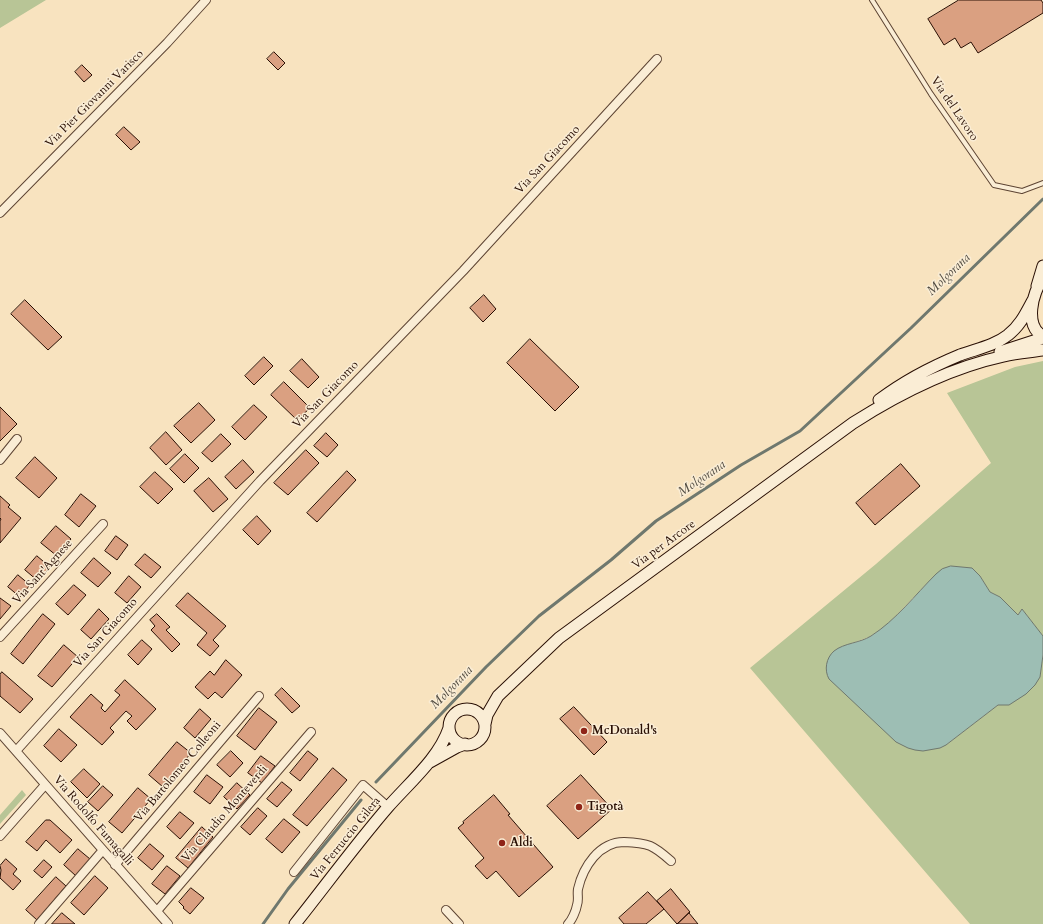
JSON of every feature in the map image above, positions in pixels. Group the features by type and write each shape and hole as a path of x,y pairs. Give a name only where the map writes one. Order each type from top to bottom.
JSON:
{"main road":[{"path":"1043,266 1033,300 1032,320 1036,331 1043,337"},
{"path":"1036,289 1043,280"},
{"path":"853,423 869,407 914,376 956,357 985,348 1009,335 1019,326 1033,300"},
{"path":"853,423 913,388 1005,350 1043,337"},
{"path":"959,369 1004,356 1043,350"},
{"name":"Via per Arcore","path":"472,710 498,696 559,638 853,423"},
{"name":"Via per Arcore","path":"485,724 487,715 498,696"},
{"name":"Via Ferruccio Gilera","path":"295,924 388,807 423,768 446,738 454,714 462,710 472,710"},
{"path":"472,710 480,714 485,724"},
{"name":"Via Ferruccio Gilera","path":"423,768 456,747 471,744 480,739 483,734 485,724"},
{"path":"450,728 450,732 455,740 465,744"}],"street":[{"name":"Via Pier Giovanni Varisco","path":"0,213 167,43 206,0"},
{"name":"Via San Giacomo","path":"16,751 260,481 463,271 657,59"},
{"path":"0,460 17,439"},
{"name":"Via Sant'Agnese","path":"0,637 103,524"},
{"name":"Via Bartolomeo Colleoni","path":"115,865 259,696"},
{"name":"Via Claudio Monteverdi","path":"157,911 311,732"},
{"name":"Via Rodolfo Fumagalli","path":"0,733 168,924"},
{"path":"0,836 45,785"},
{"path":"294,872 363,785 388,807"},
{"path":"568,924 578,905 578,890 583,872 590,860 604,847 619,842 643,843 657,849 671,861"},
{"path":"39,924 103,850"},
{"path":"446,910 459,924"}],"lane":[{"name":"Via del Lavoro","path":"872,0 931,94 994,185 1022,191 1043,183"}],"green space":[{"path":"0,0 46,0 0,28"},
{"path":"1043,361 1043,636 1022,609 1018,615 1000,597 990,592 980,576 936,574 886,626 869,637 844,646 946,745 998,705 1009,705 1040,677 1043,655 1043,924 970,924 750,668 876,564 991,463 947,393 1015,367"},
{"path":"22,790 26,795 0,824 0,815"}],"water":[{"path":"951,566 972,568 980,576 990,592 1000,597 1018,615 1022,609 1043,636 1043,655 1040,677 1035,685 1026,694 1009,705 998,705 946,745 940,748 923,751 915,750 896,742 829,679 826,668 829,657 834,651 838,648 867,638 880,630 897,615 936,574 942,569"}],"building":[{"path":"959,0 1041,0 1043,3 1043,13 978,53 971,42 961,48 955,38 944,45 928,19"},
{"path":"274,52 285,63 278,70 267,59"},
{"path":"82,65 92,75 84,82 75,72"},
{"path":"124,127 140,142 131,150 116,135"},
{"path":"484,295 496,309 483,322 470,308"},
{"path":"25,300 62,337 48,350 11,314"},
{"path":"530,339 579,387 555,411 507,363"},
{"path":"264,357 273,366 254,385 245,376"},
{"path":"302,359 319,377 308,388 290,371"},
{"path":"284,382 310,408 297,420 271,395"},
{"path":"199,403 215,420 191,443 174,426"},
{"path":"254,405 267,417 245,440 232,427"},
{"path":"0,407 17,424 0,441"},
{"path":"166,432 182,450 166,465 150,448"},
{"path":"326,433 338,445 327,457 314,446"},
{"path":"221,434 231,444 212,462 202,453"},
{"path":"306,450 319,463 288,495 274,483"},
{"path":"185,454 199,468 184,483 170,469"},
{"path":"35,457 57,478 39,498 16,478"},
{"path":"243,460 254,472 236,489 225,477"},
{"path":"901,464 920,486 875,525 856,503"},
{"path":"347,471 356,480 317,522 307,513"},
{"path":"155,472 173,489 158,504 140,487"},
{"path":"209,478 228,499 213,512 194,491"},
{"path":"81,494 96,506 79,527 65,515"},
{"path":"0,496 10,505 8,507 21,518 0,543 1,519"},
{"path":"257,516 271,531 258,545 243,530"},
{"path":"56,526 71,539 57,556 41,543"},
{"path":"116,536 128,545 117,560 105,551"},
{"path":"145,554 161,567 151,578 135,565"},
{"path":"37,556 50,567 38,581 25,570"},
{"path":"94,558 111,573 98,587 81,573"},
{"path":"18,575 30,585 20,597 8,587"},
{"path":"129,576 141,587 127,603 115,593"},
{"path":"74,585 86,595 68,615 56,604"},
{"path":"188,593 226,626 213,640 219,646 210,656 197,645 207,633 176,606"},
{"path":"0,598 11,606 0,619"},
{"path":"99,609 109,619 91,639 81,630"},
{"path":"43,614 55,624 23,664 11,654"},
{"path":"157,614 170,627 166,630 180,644 172,652 151,630 155,626 150,620"},
{"path":"142,640 152,649 138,665 128,655"},
{"path":"64,645 78,657 52,687 38,676"},
{"path":"226,660 242,675 222,698 215,692 208,699 195,687 210,671 214,675"},
{"path":"2,672 33,699 20,713 0,696 0,675"},
{"path":"125,680 156,709 136,730 127,721 132,716 126,711 110,728 114,732 102,745 70,717 91,694 103,705 101,708 105,712 120,695 115,691"},
{"path":"282,688 300,706 292,713 275,695"},
{"name":"McDonald's","path":"574,707 607,742 594,755 560,719"},
{"path":"259,708 277,722 255,750 237,736"},
{"path":"200,709 211,719 195,738 184,728"},
{"path":"59,729 77,745 61,762 44,746"},
{"path":"177,742 191,753 163,787 149,775"},
{"path":"231,751 243,763 230,777 217,765"},
{"path":"308,751 318,759 300,781 290,773"},
{"path":"261,756 275,766 262,783 248,773"},
{"path":"333,768 347,780 307,826 293,815"},
{"path":"84,769 100,784 87,798 71,782"},
{"path":"207,775 223,787 210,804 194,792"},
{"name":"Tigotà","path":"581,775 612,809 578,839 547,806"},
{"path":"282,782 292,790 277,807 267,799"},
{"path":"237,783 250,795 237,809 224,797"},
{"path":"103,786 113,795 98,811 88,802"},
{"path":"138,788 151,799 122,833 109,822"},
{"name":"Aldi","path":"494,795 510,814 508,815 553,867 519,897 496,871 487,879 475,866 484,858 458,828"},
{"path":"258,808 267,816 250,835 241,827"},
{"path":"180,812 194,823 180,839 167,827"},
{"path":"284,819 300,832 282,853 266,839"},
{"path":"46,820 50,820 72,840 60,853 46,840 37,851 26,842"},
{"path":"202,827 213,837 188,868 176,858"},
{"path":"150,844 164,856 152,870 138,858"},
{"path":"78,849 90,859 76,876 64,865"},
{"path":"6,859 17,869 13,874 21,881 13,890 0,878 0,866"},
{"path":"44,860 52,867 42,878 34,871"},
{"path":"167,866 180,876 165,894 152,884"},
{"path":"95,876 108,888 84,915 71,903"},
{"path":"56,877 66,886 37,920 26,910"},
{"path":"191,888 204,898 190,914 179,902"},
{"path":"671,889 690,912 677,924 657,901"},
{"path":"648,892 664,909 646,924 624,924 619,918"},
{"path":"62,913 75,924 52,924"},
{"path":"689,913 698,924 677,924"}],"waterway":[{"name":"Molgorana","path":"376,782 486,667 539,616 611,560 656,521 741,465 800,431 911,328 1043,199"},
{"name":"Molgorana","path":"263,924 288,889 361,800"}],"place":[{"name":"McDonald's","path":"584,731"},
{"name":"Tigotà","path":"579,807"},
{"name":"Aldi","path":"502,843"}]}
